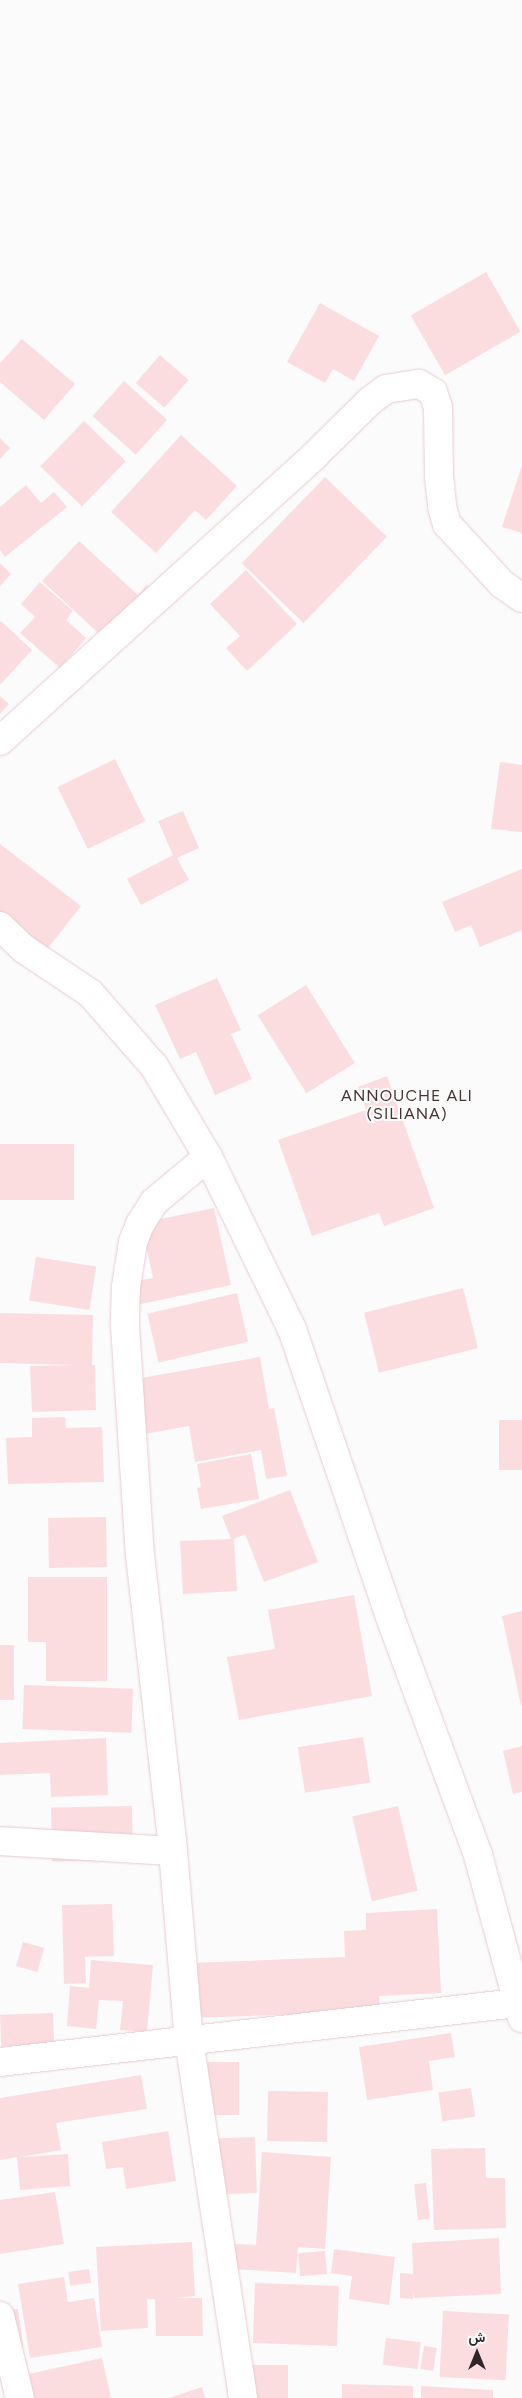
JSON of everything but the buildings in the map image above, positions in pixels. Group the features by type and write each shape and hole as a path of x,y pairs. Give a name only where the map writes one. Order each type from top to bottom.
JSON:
{"street":[{"path":"0,741 315,455 370,401 386,389 419,384 433,392 438,408 439,476 442,507 447,524 502,584 522,598"},
{"path":"0,926 12,951 90,993 154,1066 208,1157 292,1329 390,1617 478,1856 520,2011 189,2040 0,2062"},
{"path":"208,1157 154,1202 132,1242 126,1287 125,1325 140,1555 173,1851 189,2040 243,2398"},
{"path":"0,1841 173,1851"},
{"path":"0,2316 20,2398"}],"district":[{"name":"ANNOUCHE ALI (SILIANA)","path":"407,1105"}]}
